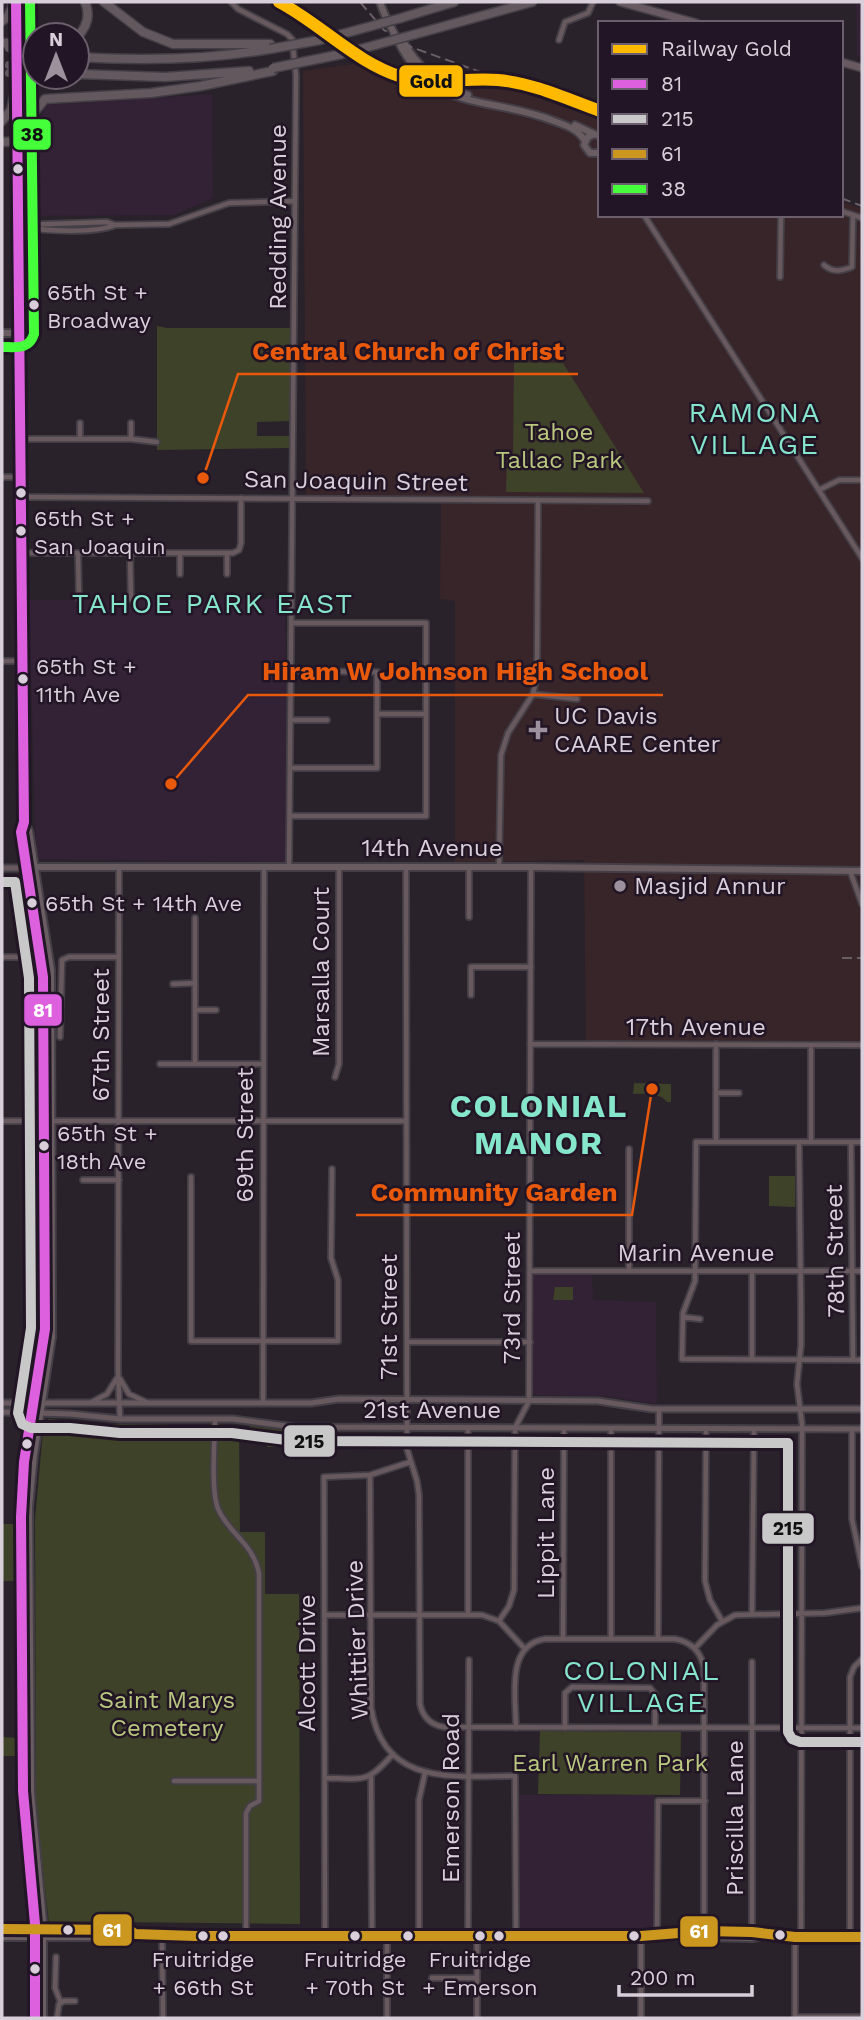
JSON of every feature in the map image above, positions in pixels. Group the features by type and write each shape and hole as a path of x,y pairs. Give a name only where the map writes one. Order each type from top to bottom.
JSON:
{"highway":[{"path":"2,20 8,17 15,2"},
{"path":"85,2 86,21"},
{"path":"104,2 143,32 173,44 270,46"},
{"path":"91,58 184,60 320,40 454,2"},
{"path":"27,121 45,99 151,93 201,86 416,34 532,2"},
{"path":"91,74 176,77 273,69"},
{"path":"2,121 11,110 17,83"},
{"path":"2,142 22,142"}],"main road":[{"path":"15,2 22,142 20,333 24,822 21,832 31,868 51,970 45,1329 24,1462 21,1517 23,1791 39,1933 35,2018"},
{"path":"382,2 411,55 436,81 462,93 551,115 597,135"},
{"path":"382,2 386,18 405,57 429,84 455,96 545,117 575,129 585,141 587,151 598,153"},
{"path":"620,2 689,21"},
{"path":"22,142 27,121 28,4"},
{"path":"843,63 862,68"},
{"path":"585,141 588,136 597,135"},
{"path":"2,333 20,333"},
{"name":"14th Avenue","path":"31,868 531,867 862,870"},
{"path":"43,2018 31,1792 29,1507 52,1338 48,1121"},
{"path":"2,1929 129,1937 135,1934 669,1938 753,1938 767,1935"},
{"path":"657,1936 672,1932 704,1931 798,1937 862,1937"},
{"path":"2,1937 39,1933"}],"street":[{"name":"Redding Avenue","path":"230,2 292,38 296,75 289,868"},
{"path":"558,40 565,22 588,13 593,2"},
{"path":"20,225 36,229 107,229 115,225 169,224 229,203 295,201"},
{"path":"843,212 862,218"},
{"path":"824,265 831,270 842,271 852,267 853,215"},
{"path":"646,217 862,558"},
{"path":"780,278 781,217"},
{"path":"131,423 131,439"},
{"path":"80,424 80,439"},
{"path":"21,439 131,439 157,442"},
{"path":"2,477 21,477"},
{"path":"819,490 839,480 862,480"},
{"name":"San Joaquin Street","path":"21,497 649,501"},
{"path":"21,553 236,552 240,547 241,498"},
{"path":"499,867 501,754 508,733 533,694 537,676 538,500"},
{"path":"78,553 79,599"},
{"path":"130,553 131,599"},
{"path":"180,553 180,574"},
{"path":"227,574 228,553"},
{"path":"290,816 426,816 426,623 291,623"},
{"path":"2,661 22,661"},
{"path":"290,768 377,768 377,672 291,671"},
{"path":"533,694 577,699"},
{"path":"377,713 426,714"},
{"path":"290,720 327,720"},
{"name":"71st Street","path":"406,867 407,1449 419,1488 421,1710 426,1718 439,1727 862,1728"},
{"path":"469,867 469,917"},
{"name":"73rd Street","path":"499,1621 512,1599 515,1583 515,1428 529,1401 531,867"},
{"name":"14th Avenue","path":"2,868 31,868"},
{"name":"67th Street","path":"119,868 120,1419"},
{"name":"69th Street","path":"263,1402 264,868"},
{"name":"Marsalla Court","path":"335,1077 339,1063 339,868"},
{"path":"850,870 862,904"},
{"path":"195,918 195,1064"},
{"path":"2,957 29,957 35,966 36,1071 33,1077"},
{"path":"60,1037 62,960 69,957 119,957"},
{"path":"471,995 471,967 531,967"},
{"path":"173,984 195,984"},
{"path":"195,1010 216,1010"},
{"name":"17th Avenue","path":"530,1044 862,1045"},
{"path":"716,1044 716,1142"},
{"path":"811,1045 811,1142"},
{"path":"160,1064 263,1064"},
{"path":"716,1093 739,1093"},
{"path":"2,1121 406,1121"},
{"path":"862,1142 696,1142 694,1287 683,1317 683,1359 862,1360"},
{"path":"799,1142 801,1320 797,1384 802,1429 802,1728 795,2018 862,2017"},
{"name":"78th Street","path":"851,1142 853,1360"},
{"path":"629,1149 629,1271"},
{"path":"191,1177 191,1341 338,1341 338,1280 331,1258 332,1169"},
{"path":"83,1180 119,1180"},
{"name":"Marin Avenue","path":"530,1270 862,1271"},
{"path":"751,1271 752,1359"},
{"path":"683,1317 700,1319"},
{"path":"407,1342 530,1342"},
{"path":"90,1403 110,1391 118,1370"},
{"path":"118,1370 126,1390 147,1403"},
{"name":"21st Avenue","path":"2,1403 311,1403 339,1399 598,1401 659,1409 862,1409"},
{"path":"658,1639 659,1409"},
{"name":"21st Avenue","path":"2,1412 120,1419 240,1419 294,1427 862,1429"},
{"path":"215,1419 218,1510 226,1524 250,1549 259,1573 259,1801 250,1806 246,1813 246,1936"},
{"path":"468,1428 468,1615"},
{"name":"Lippit Lane","path":"563,1639 564,1428"},
{"path":"611,1429 611,1639"},
{"path":"706,1429 705,1581 710,1600 722,1621"},
{"path":"752,1613 754,1429"},
{"path":"852,1429 852,1519 862,1566"},
{"name":"Alcott Drive","path":"325,1937 324,1477 370,1475 410,1462"},
{"name":"Whittier Drive","path":"370,1475 373,1716 382,1740 393,1754 407,1765 425,1773 443,1776 515,1776 516,1936"},
{"path":"695,1648 722,1621 735,1615 839,1612 862,1608"},
{"path":"324,1615 488,1616 499,1621 524,1648"},
{"path":"516,1728 519,1656 524,1648 539,1639 682,1640 695,1648 701,1656 704,1668 704,1931"},
{"path":"850,1937 851,1674 862,1659"},
{"name":"Emerson Road","path":"468,1660 468,1936"},
{"name":"Priscilla Lane","path":"752,1662 752,1932"},
{"path":"565,1728 565,1693 572,1687 650,1688 655,1694 655,1728"},
{"path":"325,1778 371,1776 393,1754"},
{"path":"419,1936 419,1800 425,1773"},
{"path":"371,1776 372,1937"},
{"path":"174,1780 258,1781"},
{"path":"657,1936 657,1801 705,1801"},
{"path":"162,1934 163,2018"},
{"path":"477,1936 477,2018"},
{"path":"641,1936 641,2018"},
{"path":"387,1937 387,2018"},
{"path":"56,1957 55,1988 61,2003"},
{"path":"432,1978 477,1978"},
{"path":"57,2018 57,2007 61,2003 75,2001"}],"shaded area":[{"path":"856,2 862,2 862,57 857,55"},
{"path":"361,63 395,85 425,92 514,87 598,116 598,217 843,217 843,202 862,209 862,1045 586,1044 584,860 455,862 455,601 440,599 441,500 306,499 303,71"},
{"path":"212,94 213,198 174,215 29,216 29,186 44,105"},
{"path":"285,599 289,862 36,859 29,600"},
{"path":"536,1273 592,1273 593,1300 656,1302 657,1404 603,1396 533,1395 532,1276"},
{"path":"518,1795 654,1795 654,1929 520,1928"}],"green space":[{"path":"157,326 291,328 291,421 257,422 257,436 291,436 291,448 157,450"},
{"name":"Tahoe Tallac Park","path":"514,362 563,363 644,493 506,492 507,457 513,457"},
{"path":"634,1083 671,1084 671,1102 656,1095 633,1094"},
{"path":"769,1176 795,1176 795,1207 769,1206"},
{"path":"555,1287 573,1287 573,1300 553,1300"},
{"name":"Saint Marys Cemetery","path":"49,1419 103,1424 239,1426 240,1532 265,1532 265,1594 299,1594 300,1924 49,1924 36,1809 35,1519 43,1431 45,1421"},
{"path":"250,1426 288,1431 290,1440 286,1441 286,1447 267,1447 264,1434 254,1434 252,1437"},
{"path":"2,1524 14,1524 16,1581 2,1581"},
{"name":"Earl Warren Park","path":"540,1731 681,1732 680,1795 538,1794"},
{"path":"2,1737 17,1738 17,1756 2,1756"}],"railway":[{"path":"360,2 384,30 411,47 598,114"},
{"path":"843,199 862,206"},
{"path":"842,958 862,958"}],"rail line":[{"name":"Gold","path":"279,2 354,53 385,71 402,77 426,81 486,79 524,84 598,110"}],"transit line":[{"name":"81","path":"16,2 24,822 21,832 43,977 45,1329 24,1462 21,1517 23,1791 35,1924 35,2018"},
{"name":"38","path":"2,347 25,345 34,334 30,2"},
{"name":"215","path":"2,882 15,882 29,978 31,1328 18,1413 22,1424 31,1428 70,1428 120,1433 232,1433 294,1441 788,1443 788,1732 792,1739 800,1742 862,1742"},
{"name":"61","path":"2,1929 129,1930 135,1934 195,1936 641,1936 704,1931 752,1932 795,1937 862,1937"}],"place":[{"name":"65th St + Broadway","path":"34,305"},
{"name":"Central Church of Christ","path":"203,478"},
{"name":"65th St + San Joaquin","path":"21,531"},
{"name":"65th St + 11th Ave","path":"23,679"},
{"name":"UC Davis CAARE Center","path":"538,730"},
{"name":"Hiram W Johnson High School","path":"171,784"},
{"name":"Masjid Annur","path":"620,886"},
{"name":"65th St + 14th Ave","path":"32,903"},
{"name":"Community Garden","path":"652,1089"},
{"name":"65th St + 18th Ave","path":"44,1146"},
{"name":"Fruitridge + 66th St","path":"203,1936"},
{"name":"Fruitridge + 70th St","path":"355,1936"},
{"name":"Fruitridge + Emerson","path":"480,1936"}],"district":[{"name":"RAMONA VILLAGE","path":"755,428"},
{"name":"TAHOE PARK EAST","path":"213,603"},
{"name":"COLONIAL MANOR","path":"539,1124"},
{"name":"COLONIAL VILLAGE","path":"642,1686"}]}
